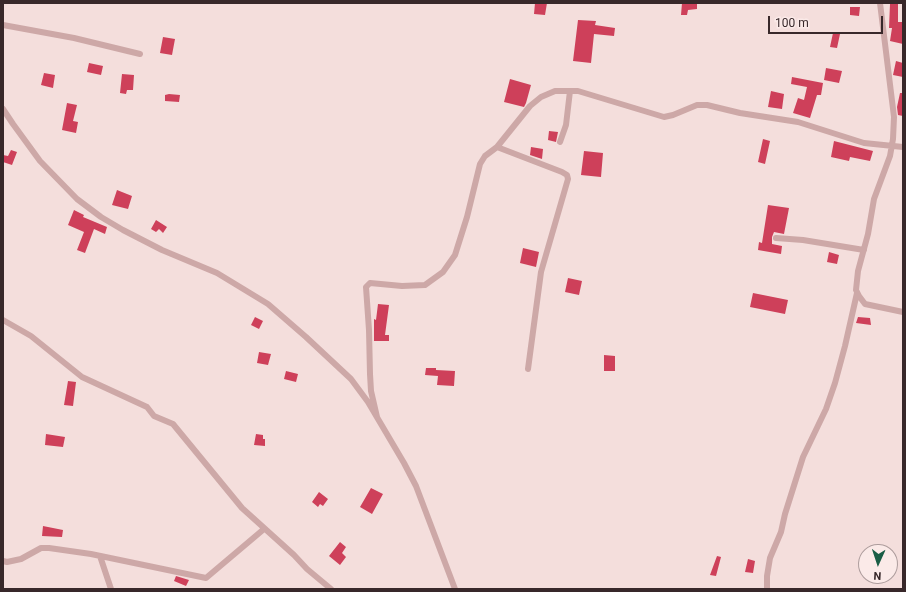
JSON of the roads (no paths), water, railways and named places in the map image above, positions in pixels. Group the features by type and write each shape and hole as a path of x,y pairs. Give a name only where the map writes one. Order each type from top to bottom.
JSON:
{"street":[{"path":"768,589 766,576 770,558 781,532 800,463 826,409 835,383 857,293 856,285 876,195 892,146 894,117 880,3"},
{"path":"3,25 74,38 140,54"},
{"path":"560,142 566,125 570,91"},
{"path":"376,417 371,390 366,287 370,283 402,286 425,285 443,272 455,255 467,217 480,164 484,156 498,147 530,106 541,97 553,92 578,91 664,117 673,116 697,105 707,105 740,113 798,122 860,142 903,147"},
{"path":"3,109 40,161 77,199 101,217 123,230 162,250 217,273 268,304 351,379 368,402 416,486 455,589"},
{"path":"498,147 562,172 567,175 568,179 541,272 528,369"},
{"path":"776,238 803,240 864,250"},
{"path":"857,293 863,302 868,305 903,312"},
{"path":"3,320 31,336 82,377 144,405 154,416 173,424 242,508 320,581 331,589"},
{"path":"3,562 21,559 41,548 45,548 100,556 206,578 264,529"},
{"path":"100,556 112,589"}]}
